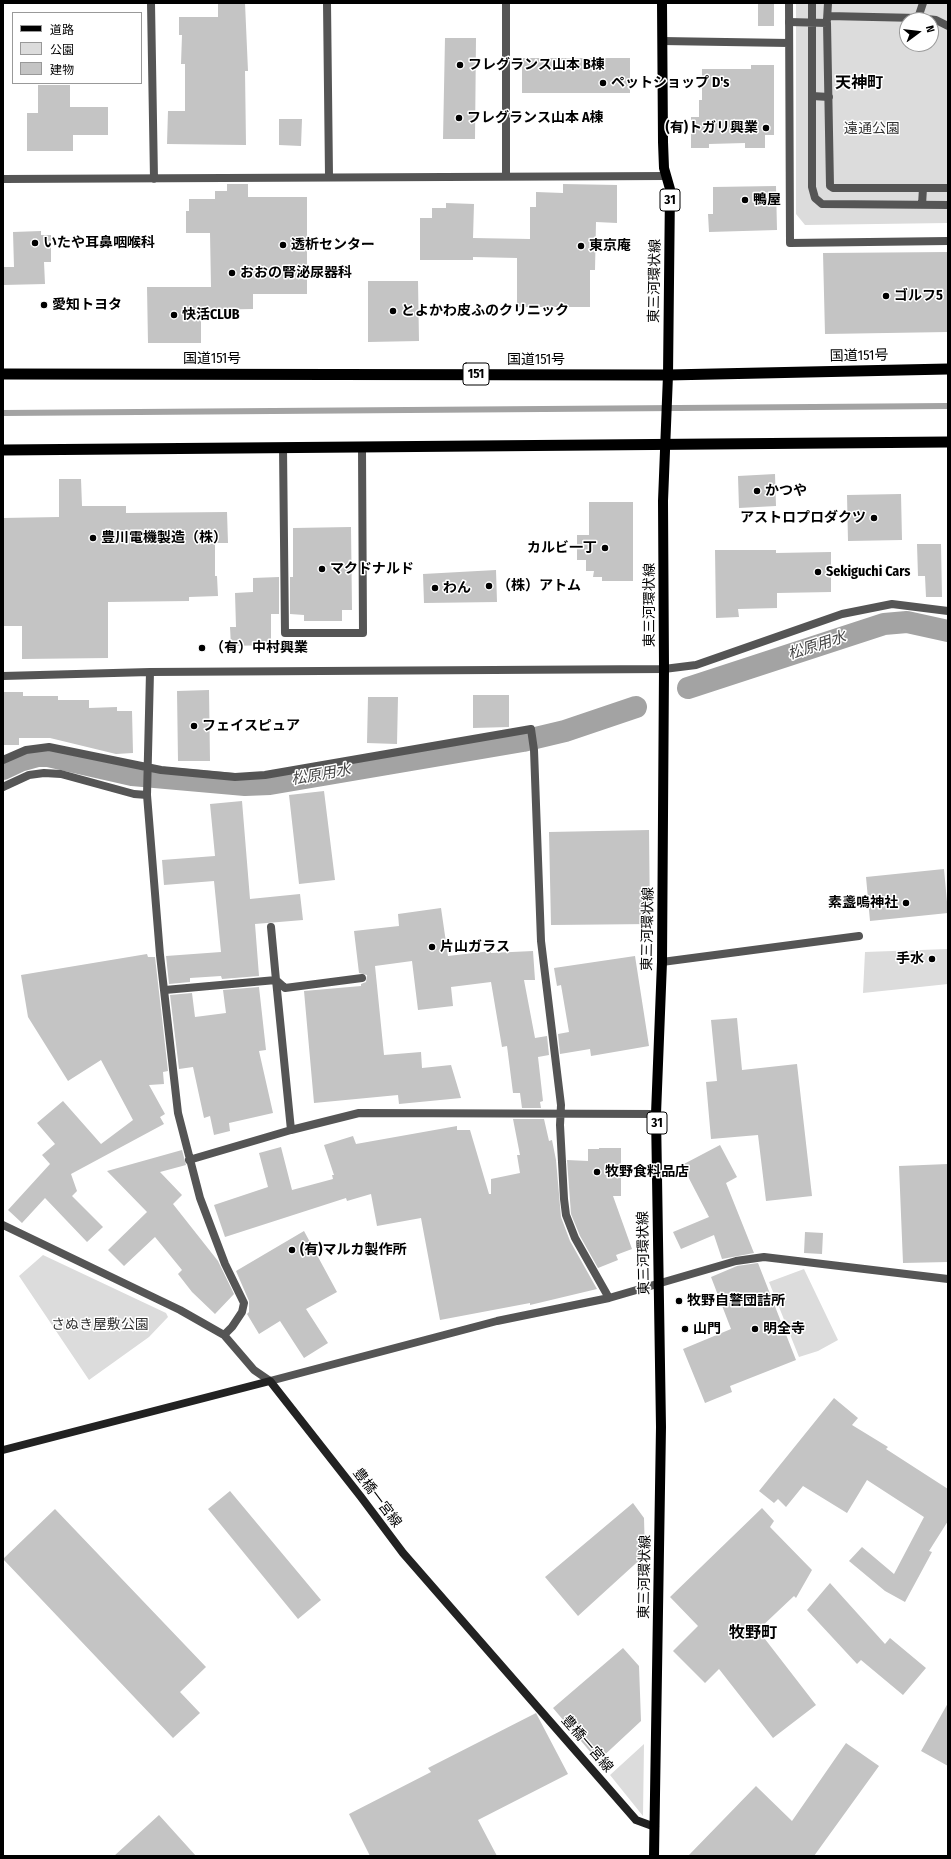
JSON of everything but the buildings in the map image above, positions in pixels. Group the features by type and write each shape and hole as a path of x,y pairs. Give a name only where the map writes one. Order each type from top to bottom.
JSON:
{"highway":[{"name":"国道151号","path":"3,374 668,375 948,369"},
{"path":"3,450 948,442"}],"main road":[{"name":"東三河環状線","path":"654,1856 661,1427 661,1328 658,1285 656,1114 662,962 664,669 663,514 668,375 670,189 664,168 662,3"},
{"name":"豊橋一宮線","path":"270,1381 403,1553 636,1820 655,1827"},
{"path":"3,1450 270,1381"}],"street":[{"path":"151,3 154,179"},
{"path":"328,3 329,176"},
{"path":"506,3 506,175"},
{"path":"789,3 790,243 948,241"},
{"path":"812,3 812,187 815,198 822,204 948,205"},
{"path":"828,3 830,186 832,188 948,188"},
{"path":"789,22 812,22 827,19 899,18"},
{"path":"939,22 948,26"},
{"path":"662,41 789,43"},
{"path":"812,96 829,97"},
{"path":"3,179 154,179 329,176 380,178 506,175 666,176"},
{"path":"922,205 923,188"},
{"path":"284,448 285,633 340,633 363,632 362,448"},
{"path":"3,676 150,672 664,669 696,665 842,614 892,604 948,611"},
{"path":"150,672 147,795 178,1113 200,1198 222,1256 244,1303 242,1312 232,1327 224,1335"},
{"path":"3,760 26,750 49,746 147,768 235,777 265,775 531,729 534,750 541,941 561,1105 560,1115 566,1216 575,1238 609,1298"},
{"path":"3,787 29,775 50,773 61,774 134,794 147,795"},
{"path":"271,927 292,1130"},
{"path":"662,962 859,936"},
{"path":"165,990 276,980 285,988 362,978"},
{"path":"189,1160 292,1130 360,1113 560,1115 656,1114"},
{"path":"3,1225 180,1310 224,1335 254,1370 270,1381 497,1321 609,1298 658,1285 736,1261 764,1257 948,1279"}],"green space":[{"name":"遠通公園","path":"796,3 948,3 948,223 805,225 796,214"},
{"path":"948,949 948,984 863,993 865,952"},
{"name":"さぬき屋敷公園","path":"43,1255 166,1313 168,1317 149,1337 89,1380 19,1276"},
{"path":"804,1269 838,1340 818,1351 799,1357 769,1282"},
{"path":"644,1744 643,1816 610,1775"}],"waterway":[{"path":"3,413 948,406"},
{"name":"松原用水","path":"688,688 884,624 907,622 948,631"},
{"name":"松原用水","path":"3,769 20,761 38,756 48,756 132,775 245,785 270,784 523,741 565,731 636,707"}],"place":[{"name":"フレグランス山本 B棟","path":"460,65"},
{"name":"ペットショップ D's","path":"603,83"},
{"name":"フレグランス山本 A棟","path":"459,118"},
{"name":"(有)トガリ興業","path":"766,128"},
{"name":"鴨屋","path":"745,200"},
{"name":"いたや耳鼻咽喉科","path":"35,243"},
{"name":"透析センター","path":"283,245"},
{"name":"東京庵","path":"581,246"},
{"name":"おおの腎泌尿器科","path":"232,273"},
{"name":"ゴルフ5","path":"886,296"},
{"name":"愛知トヨタ","path":"44,305"},
{"name":"とよかわ皮ふのクリニック","path":"393,311"},
{"name":"快活CLUB","path":"174,315"},
{"name":"かつや","path":"757,491"},
{"name":"アストロプロダクツ","path":"874,518"},
{"name":"豊川電機製造（株）","path":"93,538"},
{"name":"カルビ一丁","path":"605,548"},
{"name":"マクドナルド","path":"322,569"},
{"name":"Sekiguchi Cars","path":"818,572"},
{"name":"（株）アトム","path":"489,586"},
{"name":"わん","path":"435,588"},
{"name":"（有）中村興業","path":"202,648"},
{"name":"フェイスピュア","path":"194,726"},
{"name":"素盞嗚神社","path":"906,903"},
{"name":"片山ガラス","path":"432,947"},
{"name":"手水","path":"932,959"},
{"name":"牧野食料品店","path":"597,1172"},
{"name":"(有)マルカ製作所","path":"292,1250"},
{"name":"牧野自警団詰所","path":"679,1301"},
{"name":"山門","path":"685,1329"},
{"name":"明全寺","path":"755,1329"}],"district":[{"name":"天神町","path":"859,84"},
{"name":"牧野町","path":"753,1634"}]}
